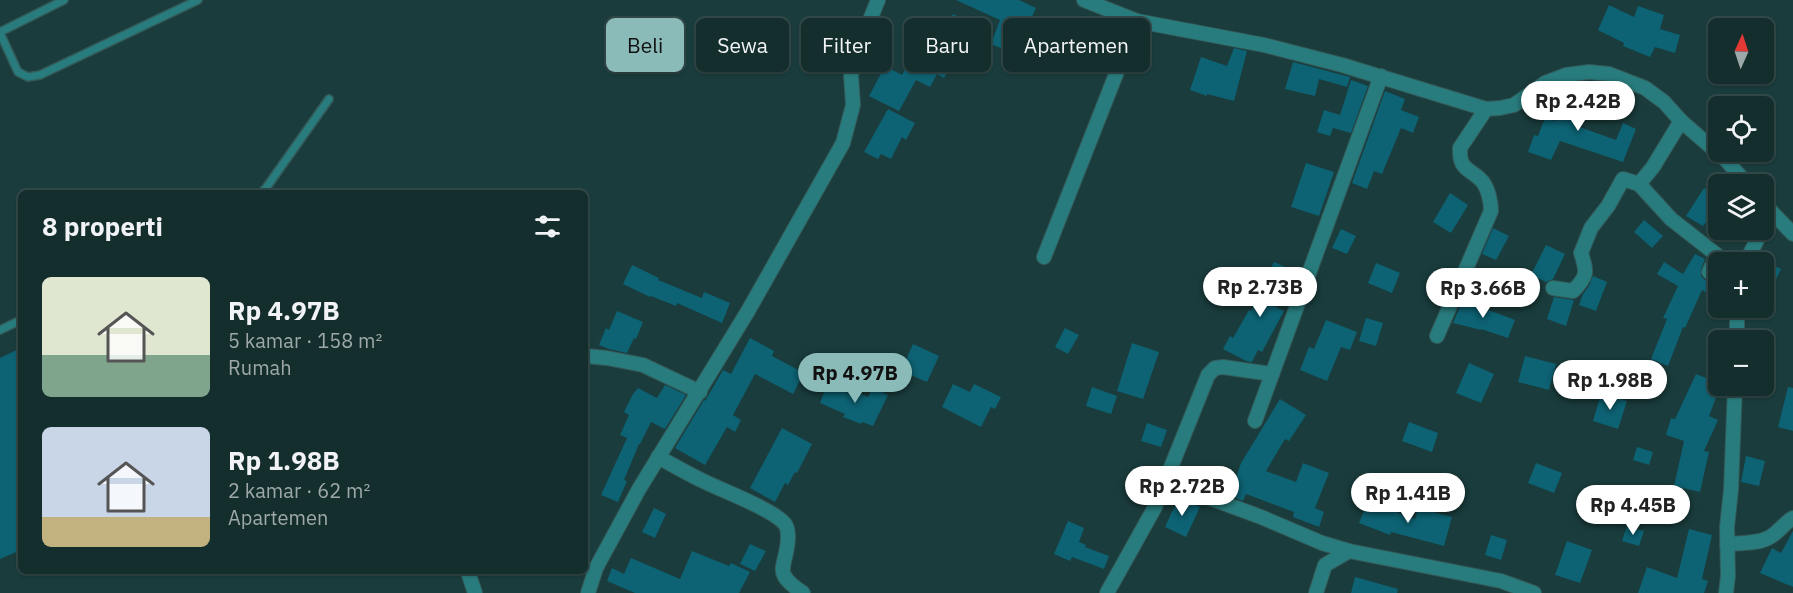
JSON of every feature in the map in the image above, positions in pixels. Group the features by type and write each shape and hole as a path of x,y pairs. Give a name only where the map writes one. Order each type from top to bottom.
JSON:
{"street":[{"path":"588,593 596,568 658,457 748,311 843,143 853,105 851,75 878,0"},
{"path":"1084,0 1129,18"},
{"path":"1150,23 1264,45 1381,76 1486,109 1514,105 1545,83 1566,75 1599,72 1628,80 1645,88 1664,102 1681,121 1726,160 1738,174"},
{"path":"1044,257 1117,72"},
{"path":"1255,421 1381,76"},
{"path":"1437,336 1491,211 1485,186 1481,179 1465,170 1460,154 1460,148 1486,109"},
{"path":"1639,184 1653,167 1681,121"},
{"path":"1553,288 1573,291 1583,281 1586,268 1581,253 1591,228 1608,206 1623,178 1639,184 1671,219 1713,252"},
{"path":"1774,215 1793,234"},
{"path":"588,356 643,365 700,392"},
{"path":"1107,593 1155,507 1211,371 1223,367 1272,374"},
{"path":"1726,593 1728,576 1726,527 1731,490 1735,396"},
{"path":"658,457 771,513 785,524 788,539 782,573 792,586 802,593"},
{"path":"1166,482 1262,517 1322,543 1349,551 1502,581 1534,593"},
{"path":"1727,544 1753,542 1770,537 1786,521 1793,518"},
{"path":"1316,593 1325,565 1349,551"},
{"path":"469,574 475,593"}],"lane":[{"path":"64,0 0,32 18,72 28,77 40,75 198,0"},
{"path":"264,190 329,99"},
{"path":"0,330 18,321"}],"building":[{"path":"956,0 1019,0 1036,8 1031,18 1003,18 1003,49 991,44 1000,20"},
{"path":"1609,5 1634,17 1638,6 1664,15 1660,29 1680,35 1675,53 1655,47 1650,57 1623,46 1624,43 1598,30"},
{"path":"1234,48 1247,51 1234,101 1190,90 1201,57 1227,66"},
{"path":"1293,62 1350,77 1347,87 1319,79 1315,96 1285,89"},
{"path":"892,70 902,75 904,71 947,72 944,78 937,74 930,87 916,80 899,111 869,96 882,72 892,72"},
{"path":"1351,80 1368,86 1351,133 1333,128 1330,136 1317,132 1324,110 1340,115"},
{"path":"1573,83 1588,89 1574,125 1616,140 1623,123 1636,129 1623,162 1560,141 1551,160 1528,152 1534,135 1538,136 1545,118 1555,121 1569,84"},
{"path":"1385,91 1405,99 1401,110 1419,117 1413,133 1401,128 1382,174 1374,171 1367,189 1352,183"},
{"path":"888,109 915,123 906,140 902,137 891,159 881,154 878,159 864,152"},
{"path":"1306,163 1334,172 1319,216 1291,207"},
{"path":"1704,188 1708,190 1708,225 1705,223 1703,226 1686,216"},
{"path":"1450,193 1468,205 1451,233 1433,222"},
{"path":"1644,220 1663,236 1652,248 1634,232"},
{"path":"1493,228 1509,236 1496,260 1482,254"},
{"path":"1341,229 1356,236 1347,254 1332,248"},
{"path":"1546,245 1565,254 1553,279 1546,282 1531,275"},
{"path":"1695,254 1705,259 1701,276 1708,281 1708,293 1702,290 1685,328 1683,327 1668,366 1651,359 1667,319 1663,318 1678,286 1657,274 1664,262 1683,274"},
{"path":"1274,262 1290,269 1274,306 1284,311 1262,352 1258,350 1252,362 1246,361 1223,349 1230,336 1233,338 1249,310 1251,311"},
{"path":"1376,263 1400,273 1392,293 1368,283"},
{"path":"632,265 659,278 658,280 702,298 704,292 730,303 722,323 677,303 676,306 650,297 623,284"},
{"path":"1774,266 1781,269 1774,283"},
{"path":"1593,276 1607,282 1596,311 1579,305"},
{"path":"1464,297 1473,301 1472,304 1515,320 1508,338 1453,323"},
{"path":"1554,297 1574,300 1566,326 1547,319"},
{"path":"617,311 643,322 627,353 599,345 606,328 609,330"},
{"path":"1366,318 1383,323 1376,346 1359,341"},
{"path":"1326,320 1357,332 1350,350 1341,347 1327,381 1300,370 1309,347 1314,349"},
{"path":"1065,328 1079,335 1068,354 1055,347"},
{"path":"750,338 774,351 772,356 804,373 793,394 755,374 733,415 741,420 735,432 727,427 705,465 675,448 723,370 731,374"},
{"path":"1132,343 1159,352 1143,399 1117,391"},
{"path":"913,344 939,356 927,382 901,371"},
{"path":"18,349 18,551 0,559 0,358"},
{"path":"1525,356 1556,364 1549,390 1518,382"},
{"path":"1469,363 1494,374 1481,403 1456,393"},
{"path":"1696,374 1708,379 1708,396 1717,396 1709,416 1718,420 1704,451 1709,452 1700,492 1674,486 1684,441 1666,435 1671,418 1675,419"},
{"path":"827,384 853,395 854,391 868,397 873,388 888,395 873,426 843,417 845,414 820,403"},
{"path":"953,384 970,392 974,384 1001,397 995,409 991,407 981,427 942,407"},
{"path":"665,385 686,395 665,429 651,422 624,480 627,481 618,502 601,495 627,438 620,435 629,415 624,412 633,394 638,388 657,398"},
{"path":"1092,387 1117,396 1111,414 1086,406"},
{"path":"1788,387 1793,388 1793,431 1778,427"},
{"path":"1601,394 1627,401 1618,429 1593,421"},
{"path":"1280,399 1306,415 1289,441 1285,439 1266,471 1296,482 1303,463 1329,473 1315,508 1324,512 1319,527 1293,517 1294,512 1246,494 1243,501 1230,496 1241,463"},
{"path":"1409,422 1438,433 1432,452 1402,441"},
{"path":"1147,423 1167,430 1161,447 1141,441"},
{"path":"782,428 812,444 797,473 795,472 788,485 785,483 775,502 750,488"},
{"path":"1637,447 1653,452 1649,465 1633,460"},
{"path":"1746,456 1765,461 1759,486 1741,482"},
{"path":"1536,463 1562,473 1554,493 1528,483"},
{"path":"1179,497 1200,507 1186,537 1165,527"},
{"path":"1368,501 1415,519 1418,508 1452,517 1444,546 1391,532 1390,535 1359,523"},
{"path":"654,508 666,514 655,538 642,532"},
{"path":"1068,521 1084,528 1079,542 1086,545 1085,547 1109,556 1104,569 1072,557 1070,561 1054,554"},
{"path":"1627,526 1644,531 1639,546 1622,541"},
{"path":"1689,529 1712,535 1702,579 1708,581 1704,593 1638,593 1647,567 1677,578"},
{"path":"1793,531 1793,587 1760,573 1772,548 1781,553"},
{"path":"1491,535 1507,540 1501,560 1485,555"},
{"path":"1567,541 1592,550 1580,583 1555,575"},
{"path":"750,544 766,551 755,571 740,564"},
{"path":"692,551 729,566 731,563 750,572 739,593 635,593 607,581 612,568 624,574 631,558 680,579"},
{"path":"1355,577 1398,589 1397,593 1351,593"}]}
